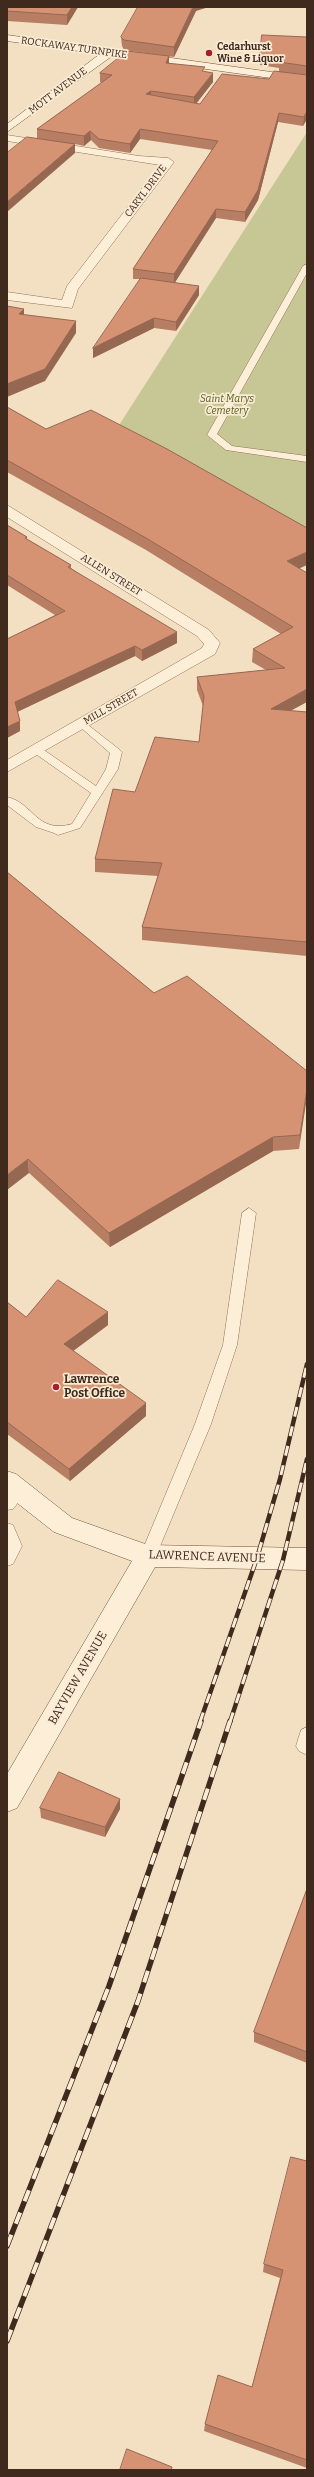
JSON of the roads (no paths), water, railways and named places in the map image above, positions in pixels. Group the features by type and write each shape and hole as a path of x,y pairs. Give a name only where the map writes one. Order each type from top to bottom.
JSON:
{"street":[{"name":"ROCKAWAY TURNPIKE","path":"7,38 225,72 307,80"},
{"name":"MOTT AVENUE","path":"7,129 109,53"},
{"name":"CARYL DRIVE","path":"7,138 139,160 168,162 72,289 67,305 7,296"},
{"name":"ALLEN STREET","path":"7,510 203,633 212,643"},
{"name":"MILL STREET","path":"7,768 209,651 212,643"},
{"name":"LAWRENCE AVENUE","path":"11,1492 63,1524 148,1556 283,1560 307,1559"},
{"name":"BAYVIEW AVENUE","path":"7,1799 148,1556"}],"lane":[{"path":"307,266 212,435 229,448 307,459"},
{"path":"7,800 40,825 58,831 76,826 112,769 116,752 83,724"},
{"path":"37,750 98,793"},
{"path":"148,1556 203,1424 230,1345 249,1213"},
{"path":"7,1530 14,1546 7,1559"}],"railway":[{"path":"200,1722 257,1558 280,1479 307,1364"},
{"path":"230,1722 283,1560 307,1459"},
{"path":"7,2246 109,1986 201,1721"},
{"path":"7,2341 138,2001 230,1721"}],"place":[{"name":"Cedarhurst Wine & Liquor","path":"209,53"},
{"name":"Lawrence Post Office","path":"56,1387"}],"park label":[{"name":"Saint Marys Cemetery","path":"227,404"}]}
